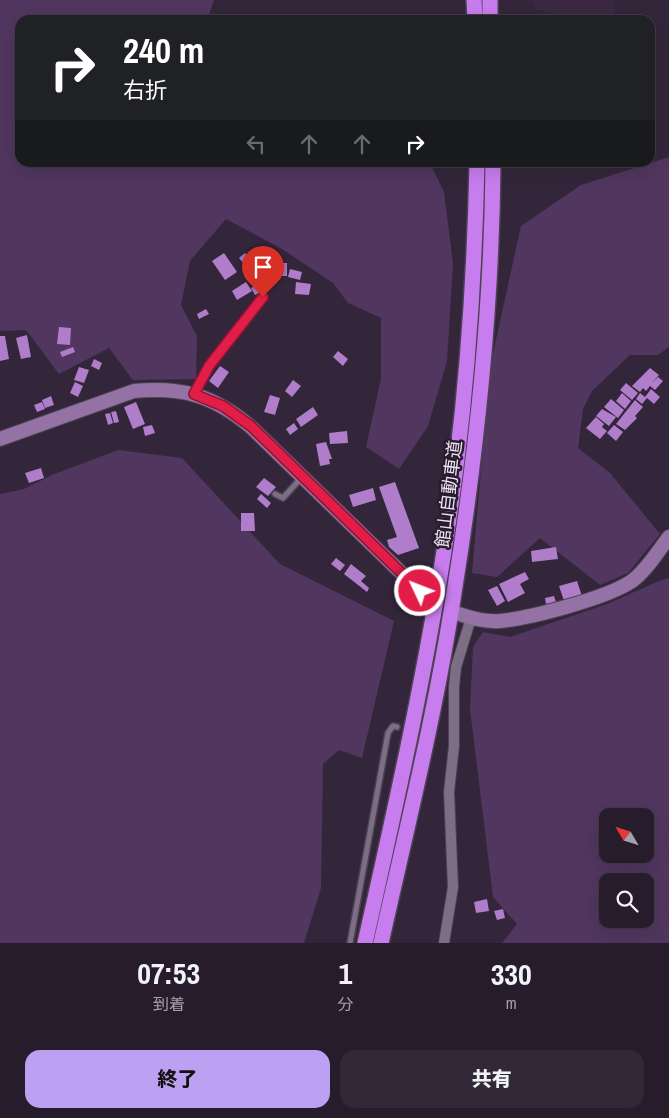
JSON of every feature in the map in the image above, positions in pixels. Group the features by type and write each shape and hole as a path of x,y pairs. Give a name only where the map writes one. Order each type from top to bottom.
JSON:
{"highway":[{"path":"474,0 475,15"},
{"path":"490,0 490,15"},
{"name":"館山自動車道","path":"365,943 417,700 438,589 457,460 469,346 477,167"},
{"name":"館山自動車道","path":"381,943 434,704 454,594 472,468 484,353 493,167"}],"street":[{"path":"0,440 134,391 156,389 194,394 223,406 235,414 420,591"},
{"path":"444,943 453,887 449,792 450,736 456,667 465,616 500,621 538,614 618,589 633,580 669,537"}],"lane":[{"path":"194,394 209,366 263,297"},
{"path":"275,494 283,498 302,477"},
{"path":"350,943 388,733 393,726 397,726"}],"shaded area":[{"path":"0,0 214,0 209,15 15,15 15,167 432,167 444,192 453,264 447,361 428,426 399,469 366,447 381,378 381,318 348,303 333,283 282,249 226,219 190,261 181,305 197,336 196,379 133,380 109,348 59,374 26,330 0,331"},
{"path":"533,0 614,0 614,10 612,15 558,15 535,9"},
{"path":"669,157 669,347 658,355 630,355 592,391 583,409 578,448 610,473 660,534 628,573 600,585 540,538 497,577 472,573 490,367 521,226 581,185 638,167 655,167 655,161"},
{"path":"118,450 182,458 280,564 394,621 362,758 339,750 323,764 321,888 304,943 0,943 0,494 24,489 52,475"},
{"path":"669,578 669,943 502,943 517,924 493,897 470,709 473,647 483,632 510,637 607,604"}],"building":[{"path":"224,253 237,272 225,280 212,261"},
{"path":"245,253 255,265 249,270 239,258"},
{"path":"267,263 287,263 287,276 267,276"},
{"path":"290,269 302,272 300,280 288,277"},
{"path":"246,282 252,291 237,300 232,291"},
{"path":"296,282 311,284 309,295 295,294"},
{"path":"258,284 262,292 255,295 251,288"},
{"path":"206,309 209,314 199,319 197,314"},
{"path":"59,327 71,328 70,345 57,344"},
{"path":"27,335 31,357 21,359 16,338"},
{"path":"0,336 5,336 9,359 0,361"},
{"path":"73,347 75,352 62,357 60,352"},
{"path":"338,351 348,359 343,366 333,357"},
{"path":"94,359 102,363 99,370 91,366"},
{"path":"220,366 229,372 218,388 209,381"},
{"path":"79,367 89,370 84,383 74,380"},
{"path":"650,368 659,375 652,383 658,377 663,381 655,390 650,386 646,391 643,388 640,392 632,386"},
{"path":"293,380 301,386 292,397 285,391"},
{"path":"75,382 83,386 78,397 70,393"},
{"path":"626,383 638,393 632,400 620,390"},
{"path":"651,389 660,397 654,404 647,398 642,404 636,399 640,393 645,397"},
{"path":"622,393 631,401 625,409 616,401"},
{"path":"270,395 280,398 275,415 264,412"},
{"path":"51,396 54,405 45,408 42,400"},
{"path":"611,399 624,410 618,418 604,407"},
{"path":"635,400 643,407 635,416 637,418 625,430 616,424"},
{"path":"42,402 45,409 37,412 34,405"},
{"path":"136,402 145,424 133,429 124,407"},
{"path":"313,407 318,415 301,427 296,419"},
{"path":"602,409 616,417 609,426 596,416"},
{"path":"116,411 119,422 114,423 111,412"},
{"path":"110,413 113,423 108,425 105,414"},
{"path":"596,417 604,424 602,427 607,431 600,439 586,428"},
{"path":"294,423 298,429 290,435 286,429"},
{"path":"152,425 155,433 145,436 143,427"},
{"path":"614,425 623,432 616,441 607,433"},
{"path":"347,431 348,443 330,444 329,433"},
{"path":"326,442 332,459 329,459 330,464 320,466 316,444"},
{"path":"41,468 44,478 29,483 25,473"},
{"path":"264,478 276,487 268,496 256,487"},
{"path":"395,482 419,548 398,555 389,547 387,540 397,537 379,487"},
{"path":"373,488 376,500 353,507 349,495"},
{"path":"261,494 271,503 267,508 257,499"},
{"path":"241,513 254,513 255,531 241,531"},
{"path":"556,547 558,559 532,562 531,551"},
{"path":"336,558 345,565 340,571 331,564"},
{"path":"351,564 366,576 361,581 369,588 367,592 344,574"},
{"path":"525,572 529,579 520,584 525,593 508,602 499,584"},
{"path":"577,581 582,596 564,601 559,586"},
{"path":"497,586 505,601 497,606 488,590"},
{"path":"554,596 556,602 546,604 545,598"},
{"path":"487,899 489,911 476,913 474,902"},
{"path":"503,909 505,918 497,920 494,911"}],"tunnel":[{"path":"420,591 459,614"}],"route":[{"path":"263,297 209,366 194,394 201,395 223,406 251,426 420,591"}]}
